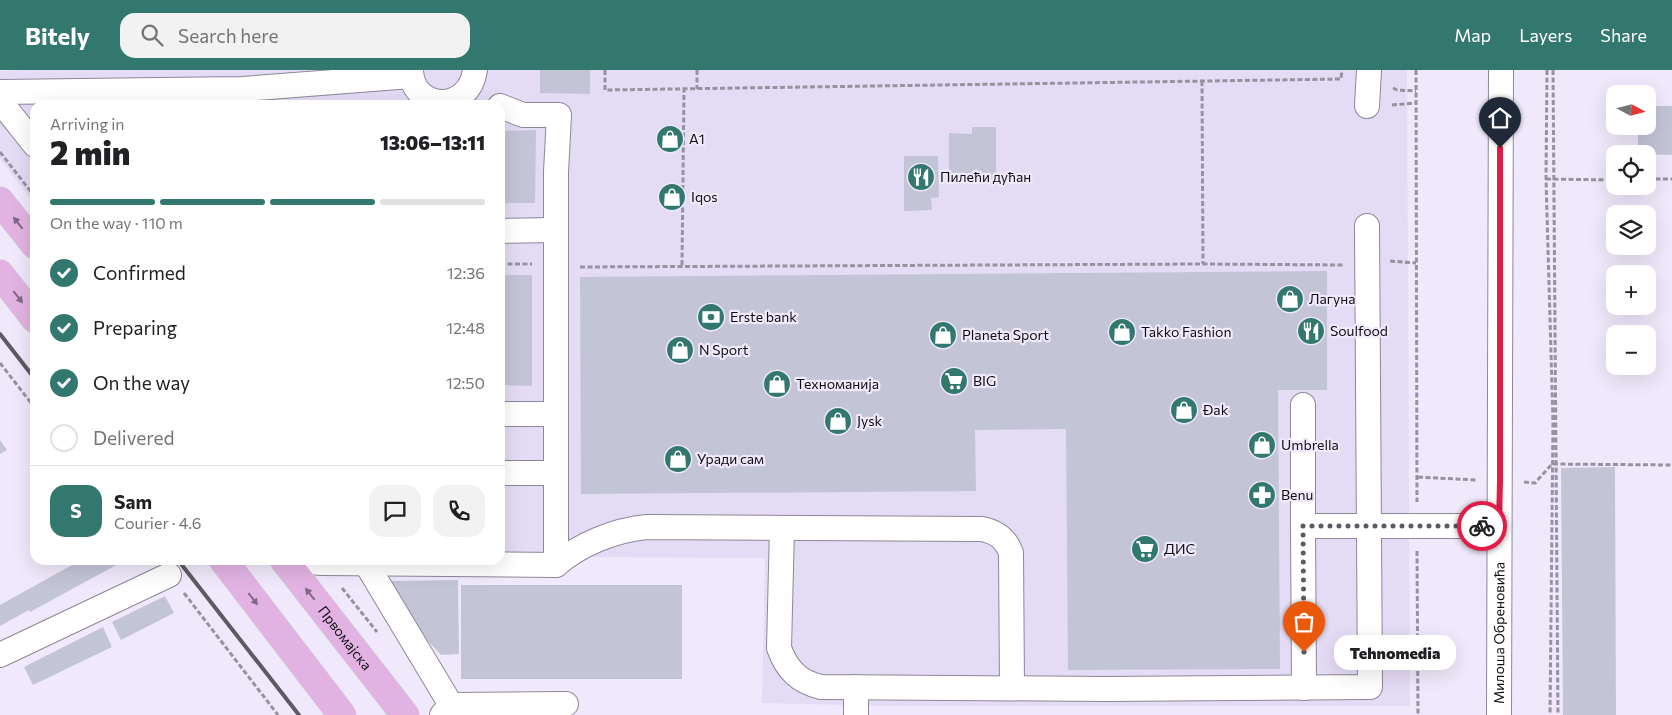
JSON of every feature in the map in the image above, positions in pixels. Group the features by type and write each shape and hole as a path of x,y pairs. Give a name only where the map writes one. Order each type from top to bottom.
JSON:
{"main road":[{"path":"0,200 30,239"},
{"path":"0,274 30,313"},
{"path":"227,565 342,715"},
{"name":"Првомајска","path":"288,565 405,715"}],"street":[{"path":"1367,106 1369,70"},
{"name":"Милоша Обреновића","path":"1499,715 1500,70"},
{"path":"0,92 243,97 411,73 415,86 430,100"},
{"path":"453,100 461,96 472,80 493,100"},
{"path":"0,101 30,139"},
{"path":"505,108 523,115 559,115 555,267 556,565"},
{"path":"782,528 779,648 790,670 809,684 821,687 1370,687 1367,226"},
{"path":"505,231 556,230"},
{"path":"1303,405 1304,688"},
{"path":"505,414 556,414"},
{"path":"505,474 556,473"},
{"path":"1303,526 1499,526"},
{"path":"505,564 556,565 565,557 599,540 630,528 962,528 993,531 1008,544 1011,554 1012,688"},
{"path":"367,565 446,710 566,704"},
{"path":"0,655 169,575"},
{"path":"856,687 856,715"}],"path":[{"path":"605,70 605,90 1341,79 1342,70"},
{"path":"697,70 697,88"},
{"path":"1416,70 1418,715"},
{"path":"1547,70 1546,179 1553,422 1550,715"},
{"path":"1553,70 1558,715"},
{"path":"1202,81 1203,264"},
{"path":"1391,84 1393,89 1416,91"},
{"path":"682,265 684,89"},
{"path":"0,152 30,191"},
{"path":"1546,179 1606,180"},
{"path":"1656,179 1672,179"},
{"path":"505,264 535,264 546,267 1203,264 1348,266 1349,259 1367,260"},
{"path":"0,363 30,402"},
{"path":"1552,464 1672,464"},
{"path":"169,575 278,715"}],"shaded area":[{"name":"BIG","path":"1407,70 1410,706 889,706 762,703 765,558 565,557 505,559 505,100 30,100 30,198 0,159 0,71"}],"building":[{"path":"540,70 590,70 590,94 540,93"},
{"path":"1656,106 1672,106 1672,155 1656,155 1656,145 1638,145 1638,135 1656,135"},
{"name":"A1","path":"663,127 679,127 678,151 662,151"},
{"path":"972,127 996,127 996,184 949,184 949,133 972,134"},
{"path":"536,130 535,203 505,203 505,131"},
{"name":"Пилећи дућан","path":"904,156 938,156 939,197 931,198 932,210 904,211"},
{"name":"Iqos","path":"667,186 678,187 678,209 666,208"},
{"path":"1327,271 1327,390 1278,390 1280,669 1068,670 1066,429 975,430 976,491 581,494 580,277"},
{"path":"505,275 532,275 532,386 505,385"},
{"path":"0,440 7,450 0,454"},
{"path":"1615,467 1616,715 1563,715 1561,468"},
{"path":"72,565 116,565 30,612 29,610 0,626 0,605"},
{"path":"458,580 459,654 441,655 391,602 388,581"},
{"path":"461,585 682,585 682,679 461,679"},
{"path":"165,596 174,613 121,640 112,622"},
{"path":"103,627 112,647 33,685 24,667"}],"railway":[{"path":"0,334 30,373"},
{"path":"182,565 299,715"}],"way so far":[{"path":"1304,652 1303,526 1482,526"}],"place":[{"name":"A1","path":"670,139"},
{"name":"Пилећи дућан","path":"921,177"},
{"name":"Iqos","path":"672,197"},
{"name":"Лагуна","path":"1290,299"},
{"name":"Erste bank","path":"711,317"},
{"name":"Soulfood","path":"1311,331"},
{"name":"Takko Fashion","path":"1122,332"},
{"name":"Planeta Sport","path":"943,335"},
{"name":"N Sport","path":"680,350"},
{"name":"BIG","path":"954,381"},
{"name":"Техноманија","path":"777,384"},
{"name":"Đak","path":"1184,410"},
{"name":"Jysk","path":"838,421"},
{"name":"Umbrella","path":"1262,445"},
{"name":"Уради сам","path":"678,459"},
{"name":"Benu","path":"1262,495"},
{"name":"ДИС","path":"1145,549"},
{"name":"Tehnomedia","path":"1304,652"}],"route":[{"path":"1482,526 1499,526 1500,148"}]}
